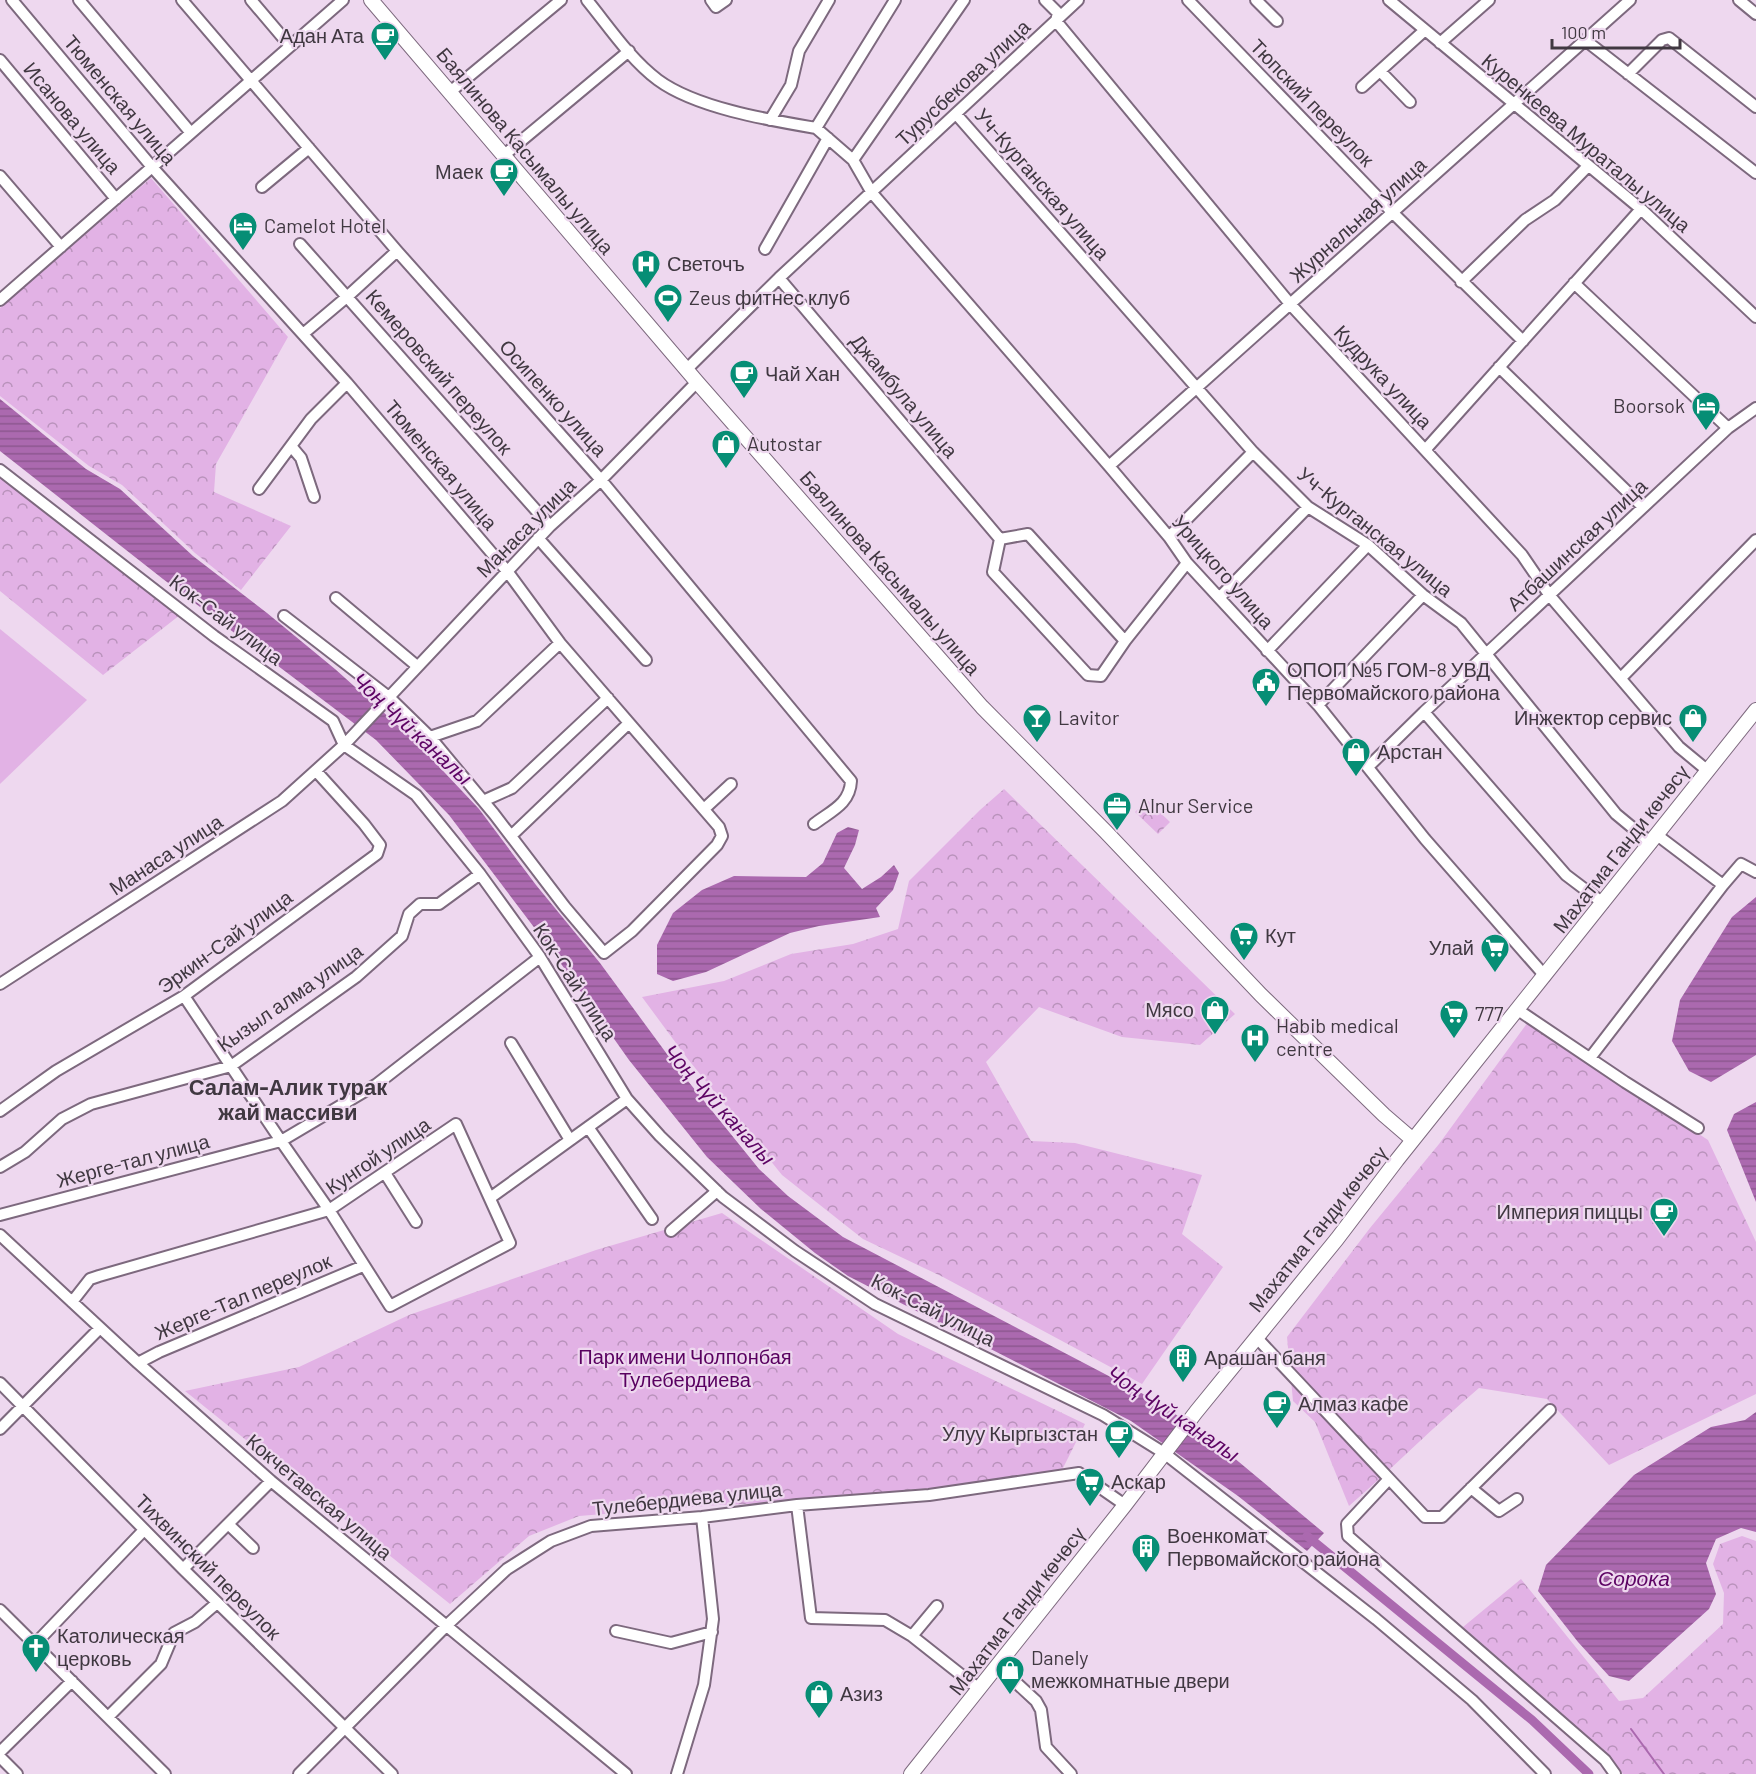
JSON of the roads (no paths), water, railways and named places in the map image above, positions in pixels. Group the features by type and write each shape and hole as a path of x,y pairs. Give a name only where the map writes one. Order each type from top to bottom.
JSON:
{"main road":[{"name":"Баялинова Касымалы улица","path":"371,0 686,370 982,707 1106,832 1261,995 1384,1115 1413,1140"},
{"name":"Махатма Ганди көчөсү","path":"911,1774 1196,1412 1337,1239 1413,1140 1756,710"}],"street":[{"name":"Тюменская улица","path":"12,0 152,167 347,382 507,571 560,643 704,808 719,827 722,836 717,845 632,931 604,953 565,907 511,836"},
{"path":"79,0 191,133"},
{"name":"Осипенко улица","path":"182,0 397,251 601,480 851,781 851,791 846,800 814,824"},
{"path":"250,0 290,46"},
{"path":"0,300 343,0"},
{"path":"450,92 561,0"},
{"path":"587,0 629,51 657,79 686,97 770,120 816,128 853,160 872,193 779,278 686,370"},
{"path":"711,0 716,7 726,0"},
{"path":"816,128 895,0"},
{"path":"853,160 964,0"},
{"name":"Кудрука улица","path":"1045,0 1058,13 1056,21 1291,305 1522,555 1550,596 1679,747 1708,771"},
{"name":"Турусбекова улица","path":"872,193 1078,0"},
{"name":"Тюпский переулок","path":"1188,0 1393,213 1523,341"},
{"name":"Тюпский переулок","path":"1256,0 1277,21"},
{"name":"Куренкеева Мураталы улица","path":"1389,0 1641,209 1756,317"},
{"path":"1440,43 1489,0"},
{"name":"Журнальная улица","path":"1109,466 1630,0"},
{"path":"1739,0 1755,10"},
{"path":"770,120 791,85 799,51 825,2"},
{"path":"1362,87 1425,30"},
{"path":"1628,74 1662,40 1669,38 1756,107"},
{"path":"1586,40 1756,173"},
{"path":"503,156 629,51"},
{"name":"Исанова улица","path":"0,60 116,199"},
{"path":"1380,71 1410,102"},
{"name":"Уч-Курганская улица","path":"956,114 1253,452 1308,507 1368,546 1423,595 1461,623 1617,814 1723,885"},
{"path":"765,249 828,138"},
{"path":"262,187 309,148"},
{"path":"1461,282 1525,220 1555,200 1588,166"},
{"path":"0,176 61,247"},
{"name":"Урицкого улица","path":"872,193 1109,466 1169,537 1187,563 1318,705 1425,839 1545,976"},
{"path":"1426,449 1641,209"},
{"name":"Кемеровский переулок","path":"300,244 550,526"},
{"path":"303,334 397,251"},
{"name":"Джамбула улица","path":"779,278 1000,538"},
{"path":"1574,283 1728,428"},
{"path":"1499,367 1643,507"},
{"path":"259,489 311,419 347,382"},
{"name":"Манаса улица","path":"0,984 282,801 344,745 538,538 601,480 697,382"},
{"name":"Атбашинская улица","path":"1369,766 1728,428 1756,408"},
{"path":"291,446 301,458 314,496"},
{"path":"1169,537 1253,452"},
{"name":"Кок-Сай улица","path":"0,470 214,636 333,721 344,745 416,795 480,874 540,957 627,1099 660,1136 717,1191 795,1251 875,1304 1103,1415 1164,1453 1369,1614 1463,1692 1542,1773"},
{"path":"1220,597 1308,507"},
{"path":"1125,641 1028,534 1000,538 993,572 1088,675 1101,676 1125,641 1187,563"},
{"path":"538,538 646,660"},
{"path":"1621,678 1756,540"},
{"path":"1267,651 1368,546"},
{"path":"1318,705 1423,595"},
{"path":"336,598 417,666"},
{"path":"284,616 430,737 511,836 629,723"},
{"path":"430,737 477,721 560,643"},
{"path":"483,801 512,788 608,698"},
{"path":"1424,712 1566,875 1603,903"},
{"name":"Эркин-Сай улица","path":"0,1111 56,1071 184,996 377,854 380,845 316,771"},
{"path":"704,808 731,784"},
{"path":"1590,1058 1741,864 1756,872"},
{"name":"Кызыл алма улица","path":"0,1167 26,1152 62,1119 92,1104 231,1066 356,977 402,936 409,914 420,904 439,904 480,874"},
{"name":"Жерге-тал улица","path":"0,1215 281,1141 377,1084 540,957"},
{"path":"184,996 329,1210 363,1266"},
{"path":"1518,1010 1698,1128"},
{"path":"511,1043 570,1140"},
{"path":"490,1198 627,1099"},
{"name":"Кунгой улица","path":"72,1302 90,1280 99,1276 329,1210 456,1124 510,1243 390,1306 363,1266"},
{"path":"588,1127 652,1219"},
{"path":"385,1173 416,1222"},
{"path":"671,1231 717,1191"},
{"name":"Кокчетавская улица","path":"0,1235 138,1363 271,1481 624,1774"},
{"name":"Жерге-Тал переулок","path":"138,1363 363,1266"},
{"path":"0,1429 100,1328"},
{"path":"1256,1337 1425,1517 1442,1517 1550,1410"},
{"name":"Тихвинский переулок","path":"0,1383 217,1603 392,1774"},
{"name":"Тулебердиева улица","path":"299,1774 446,1626 507,1569 551,1541 591,1526 702,1517 797,1505 928,1496 1079,1473 1125,1505"},
{"path":"1389,1479 1347,1524 1348,1536 1605,1760 1615,1774"},
{"path":"183,1569 271,1481"},
{"path":"1471,1488 1499,1511 1517,1499"},
{"path":"797,1505 811,1618 885,1620 912,1636 979,1689"},
{"path":"677,1774 704,1685 712,1632 713,1620 702,1517"},
{"path":"228,1524 253,1548"},
{"path":"35,1644 144,1530"},
{"path":"108,1717 161,1664 174,1633 195,1622 217,1603"},
{"path":"912,1636 937,1606"},
{"path":"0,1610 165,1774"},
{"path":"616,1631 671,1643 712,1632"},
{"path":"998,1666 1036,1701 1041,1710 1046,1747 1071,1774"},
{"path":"0,1752 72,1681"},
{"path":"0,1757 17,1774"}],"water":[{"path":"0,399 86,469 120,489 193,556 335,669 411,737 479,809 536,885 600,963 675,1065 759,1169 788,1196 843,1237 1147,1396 1203,1432 1324,1533 1307,1551 1238,1496 1131,1421 848,1276 815,1253 761,1209 707,1157 629,1060 552,951 449,815 376,740 163,579 0,451"},
{"path":"848,827 859,830 844,868 862,889 894,865 899,873 893,890 876,908 880,917 819,926 790,933 706,972 673,981 657,974 657,945 673,913 702,890 734,876 806,877 823,863 837,833"},
{"path":"1756,897 1756,1055 1711,1082 1689,1071 1672,1041 1680,1000 1732,917"},
{"path":"1756,1102 1756,1202 1727,1130 1734,1114"},
{"name":"Сорока","path":"1756,1412 1756,1532 1741,1528 1716,1539 1706,1563 1716,1594 1709,1609 1629,1681 1609,1676 1578,1642 1538,1591 1546,1565 1634,1475 1711,1427 1745,1420"}],"waterway":[{"name":"Чоң Чүй каналы","path":"1307,1536 1532,1720 1589,1774"},
{"path":"1631,1729 1664,1774"}],"place":[{"name":"Адан Ата","path":"385,62"},
{"name":"Маек","path":"504,198"},
{"name":"Camelot Hotel","path":"243,252"},
{"name":"Светочъ","path":"646,290"},
{"name":"Zeus фитнес клуб","path":"668,324"},
{"name":"Чай Хан","path":"744,400"},
{"name":"Boorsok","path":"1706,432"},
{"name":"Autostar","path":"726,470"},
{"name":"ОПОП №5 ГОМ-8 УВД Первомайского района","path":"1266,708"},
{"name":"Lavitor","path":"1037,744"},
{"name":"Инжектор сервис","path":"1693,744"},
{"name":"Арстан","path":"1356,778"},
{"name":"Alnur Service","path":"1117,832"},
{"name":"Кут","path":"1244,962"},
{"name":"Улай","path":"1495,974"},
{"name":"Мясо","path":"1215,1036"},
{"name":"777","path":"1454,1040"},
{"name":"Habib medical centre","path":"1255,1064"},
{"name":"Империя пиццы","path":"1664,1238"},
{"name":"Арашан баня","path":"1183,1384"},
{"name":"Алмаз кафе","path":"1277,1430"},
{"name":"Улуу Кыргызстан","path":"1119,1460"},
{"name":"Аскар","path":"1090,1508"},
{"name":"Военкомат Первомайского района","path":"1146,1574"},
{"name":"Католическая церковь","path":"36,1674"},
{"name":"Danely межкомнатные двери","path":"1010,1696"},
{"name":"Азиз","path":"819,1720"}],"district":[{"name":"Салам-Алик турак жай массиви","path":"288,1100"}],"park label":[{"name":"Парк имени Чолпонбая Тулебердиева","path":"685,1368"}]}
